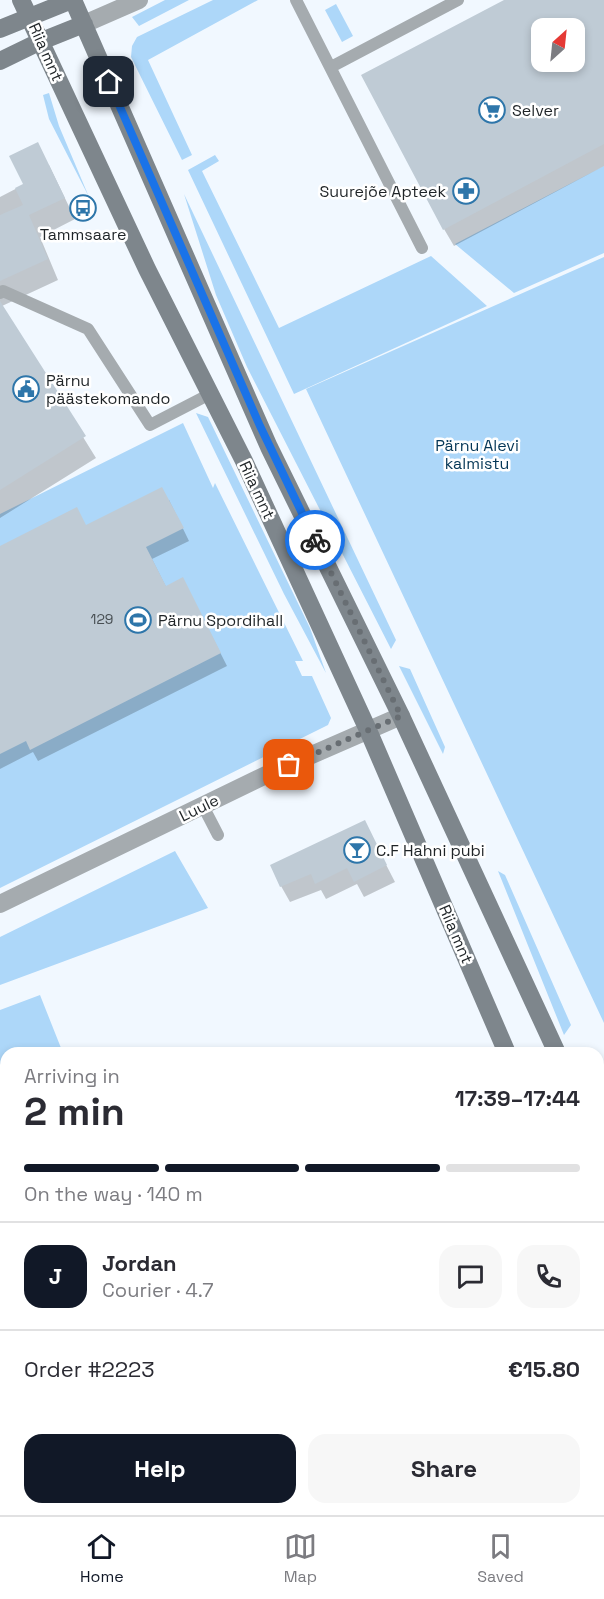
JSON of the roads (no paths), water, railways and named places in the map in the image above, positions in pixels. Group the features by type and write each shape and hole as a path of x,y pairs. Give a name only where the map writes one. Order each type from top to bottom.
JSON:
{"main road":[{"name":"Riia mnt","path":"21,0 147,268 249,471 368,730 504,1047"},
{"name":"Riia mnt","path":"73,0 269,447 401,716 554,1047"},
{"path":"0,29 73,0"},
{"path":"0,61 84,24"}],"street":[{"path":"84,24 138,0"},
{"name":"Luule","path":"0,904 257,779 401,716"}],"lane":[{"path":"296,0 422,248"},
{"path":"331,67 458,0"},
{"path":"0,293 3,291 88,329 150,425 210,394"},
{"path":"203,806 218,835"}],"place":[{"name":"Selver","path":"492,110"},
{"name":"Suurejõe Apteek","path":"466,191"},
{"name":"Tammsaare","path":"83,208"},
{"name":"Pärnu päästekomando","path":"26,389"},
{"name":"Pärnu Spordihall","path":"138,620"},
{"name":"C.F Hahni pubi","path":"357,850"}],"park label":[{"name":"Pärnu Alevi kalmistu","path":"477,454"}]}
